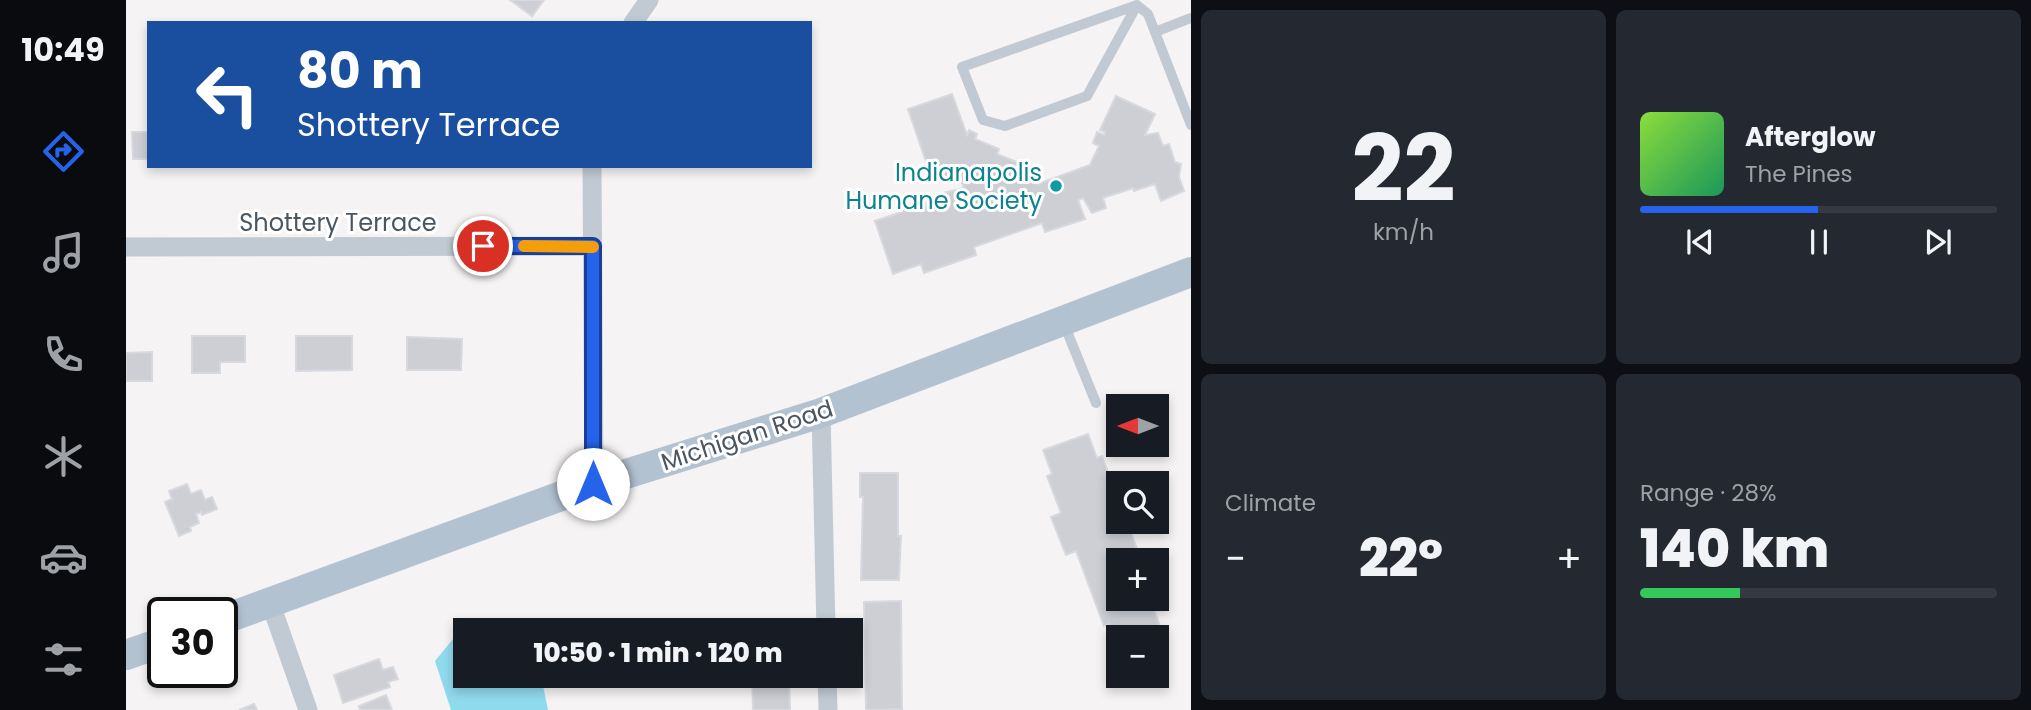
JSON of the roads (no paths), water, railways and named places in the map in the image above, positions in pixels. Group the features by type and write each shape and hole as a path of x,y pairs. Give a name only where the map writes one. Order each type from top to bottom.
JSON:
{"main road":[{"name":"Michigan Road","path":"238,614 593,484 821,413 1191,272"},
{"path":"126,655 147,648"}],"street":[{"path":"634,21 649,0"},
{"path":"592,168 593,484"},
{"name":"Shottery Terrace","path":"126,247 593,246"},
{"path":"821,413 826,618"},
{"path":"270,602 309,710"},
{"path":"827,688 828,710"}],"lane":[{"path":"1138,5 1087,96 1005,126 984,120 962,67 1138,5"},
{"path":"1138,5 1148,14 1191,125"},
{"path":"1155,32 1191,18"},
{"path":"1063,321 1096,402"}],"water":[{"path":"453,639 453,688 543,688 548,710 451,710 435,661"}],"place":[{"name":"Indianapolis Humane Society","path":"1056,186"}]}
